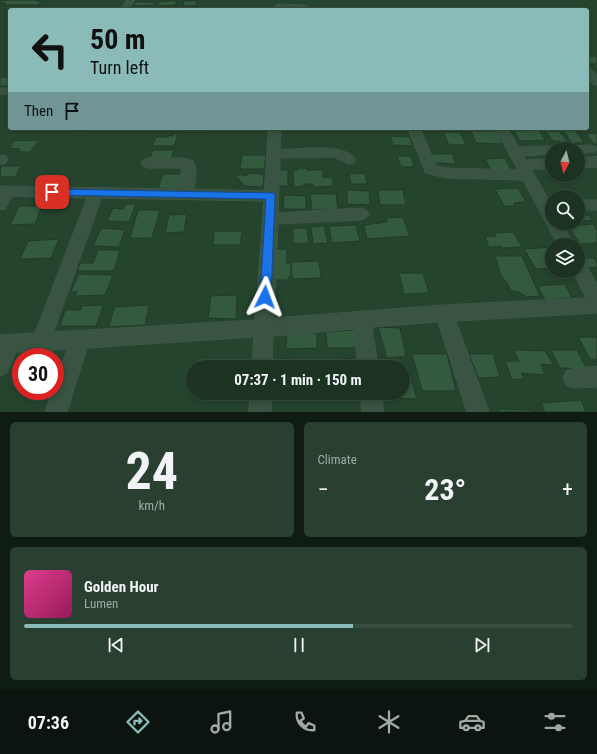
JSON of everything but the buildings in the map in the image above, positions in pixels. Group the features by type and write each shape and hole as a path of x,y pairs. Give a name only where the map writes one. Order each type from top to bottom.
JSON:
{"street":[{"path":"278,7 288,8"},
{"path":"589,73 597,83"},
{"path":"262,360 275,130"},
{"path":"415,130 432,170 446,173 524,170 545,166"},
{"path":"502,130 524,170 545,202"},
{"path":"514,152 545,150"},
{"path":"274,154 330,152 337,153 349,160"},
{"path":"585,163 597,162"},
{"path":"148,163 188,164 189,168 186,194"},
{"path":"0,205 4,191 271,196"},
{"path":"41,342 96,193"},
{"path":"585,205 597,204"},
{"path":"269,219 361,214"},
{"path":"585,278 597,300"},
{"path":"0,366 5,344 263,328 444,313 597,305"},
{"path":"444,313 478,412"},
{"path":"362,320 367,360"},
{"path":"56,412 80,339"},
{"path":"573,378 597,377"},
{"path":"260,412 261,400"},
{"path":"372,400 373,412"}],"route":[{"path":"52,192 271,196 265,297"}]}
